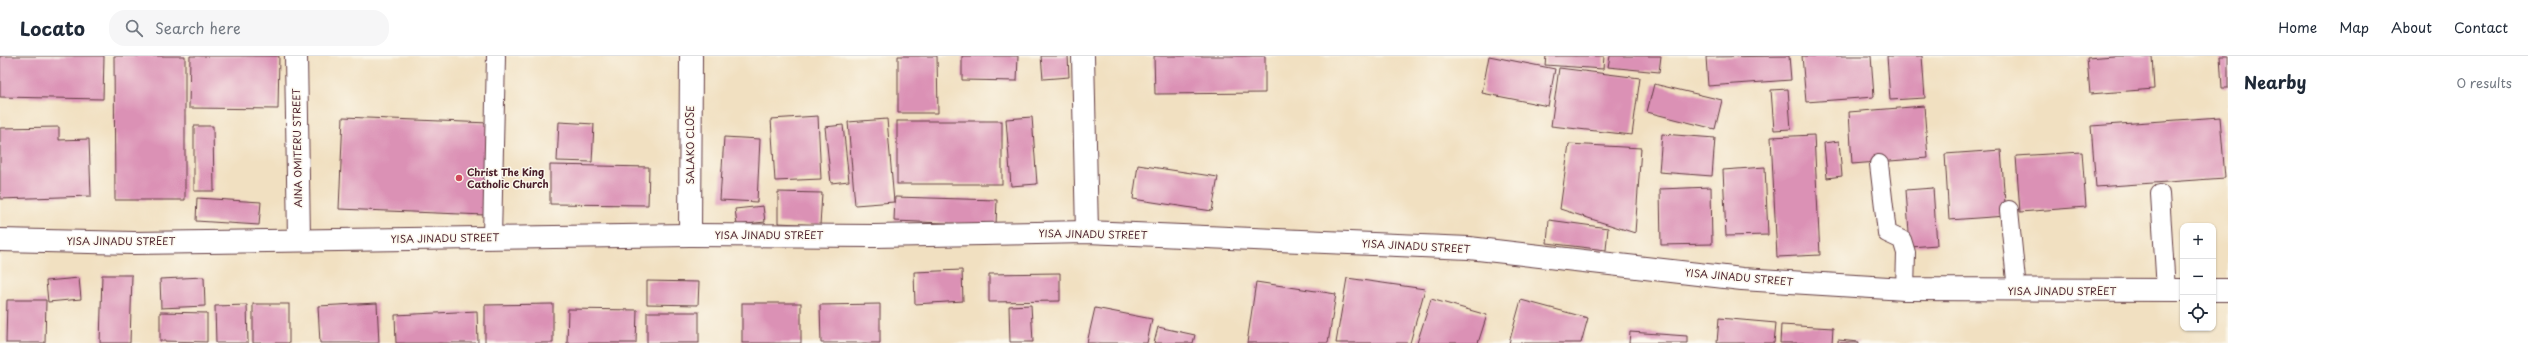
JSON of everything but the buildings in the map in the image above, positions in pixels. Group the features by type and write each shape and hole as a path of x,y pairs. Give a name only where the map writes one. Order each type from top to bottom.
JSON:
{"street":[{"name":"AINA OMITERU STREET","path":"296,56 299,240"},
{"name":"SALAKO CLOSE","path":"690,235 691,56"},
{"path":"1084,56 1087,232"},
{"name":"YISA JINADU STREET","path":"0,240 134,243 492,237 690,235 874,236 1087,232 1469,248 1742,279 1905,289 2017,291 2175,290"},
{"path":"2216,290 2228,290"}],"lane":[{"path":"492,237 496,56"},
{"path":"1879,164 1887,233 1902,240 1906,253 1905,289"},
{"path":"2160,194 2175,290"},
{"path":"2009,210 2017,291"}],"place":[{"name":"Christ The King Catholic Church","path":"459,178"}]}
